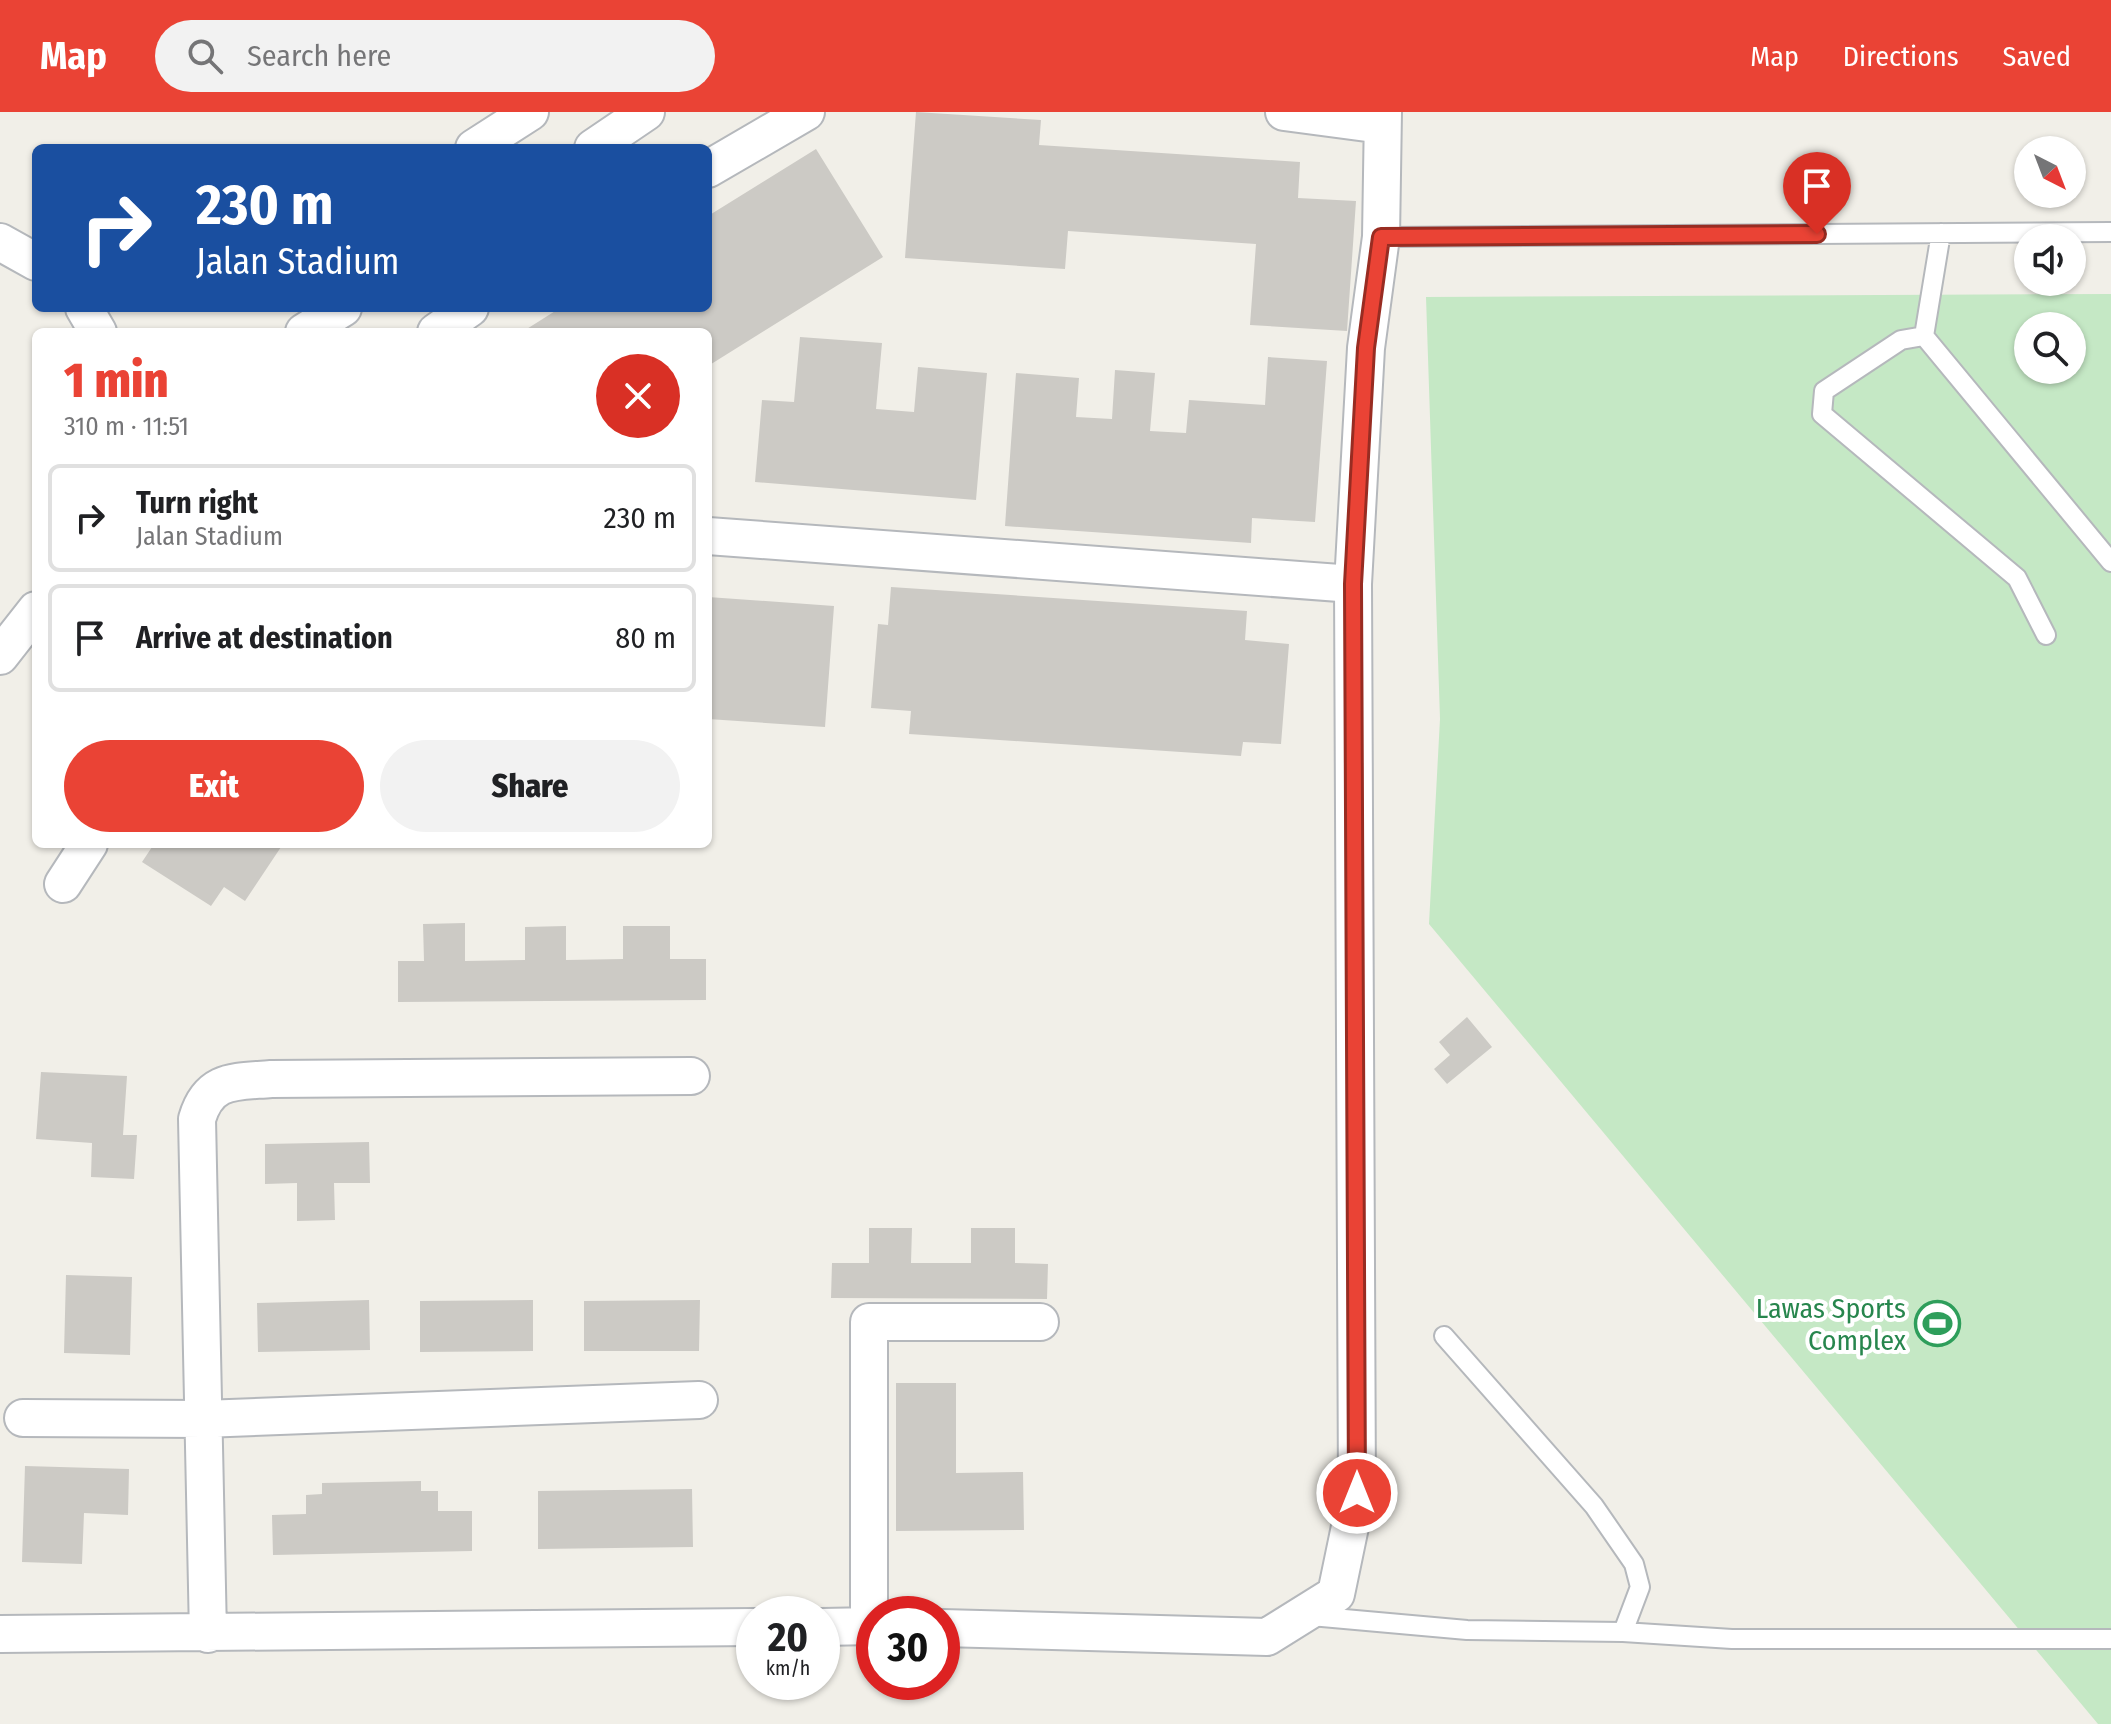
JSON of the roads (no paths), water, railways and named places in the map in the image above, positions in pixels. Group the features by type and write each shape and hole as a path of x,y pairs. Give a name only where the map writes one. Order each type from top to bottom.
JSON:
{"street":[{"path":"480,144 530,112"},
{"path":"599,144 646,112"},
{"path":"712,167 806,112"},
{"path":"960,1628 1267,1637 1336,1594 1357,1493 1353,584 1366,348 1381,237 1382,119 1284,112"},
{"path":"1,241 32,260"},
{"path":"310,328 336,312"},
{"path":"442,328 464,312"},
{"path":"712,536 1353,584"},
{"path":"0,656 32,615"},
{"path":"63,884 86,848"},
{"path":"208,1634 197,1119 202,1102 224,1083 271,1079 691,1076"},
{"path":"871,1596 869,1322 1040,1322"},
{"path":"23,1418 203,1419 699,1400"},
{"path":"0,1634 736,1627"}],"lane":[{"path":"1381,237 2111,232"},
{"path":"1941,233 1924,336 2111,562"},
{"path":"1924,336 1901,340 1824,391 1822,414 2017,578 2046,635"},
{"path":"1444,1336 1594,1506 1634,1564 1640,1587 1623,1632"},
{"path":"1303,1615 1467,1630 1623,1632 1732,1639 2111,1639"}],"place":[{"name":"Lawas Sports Complex","path":"1937,1324"}]}
